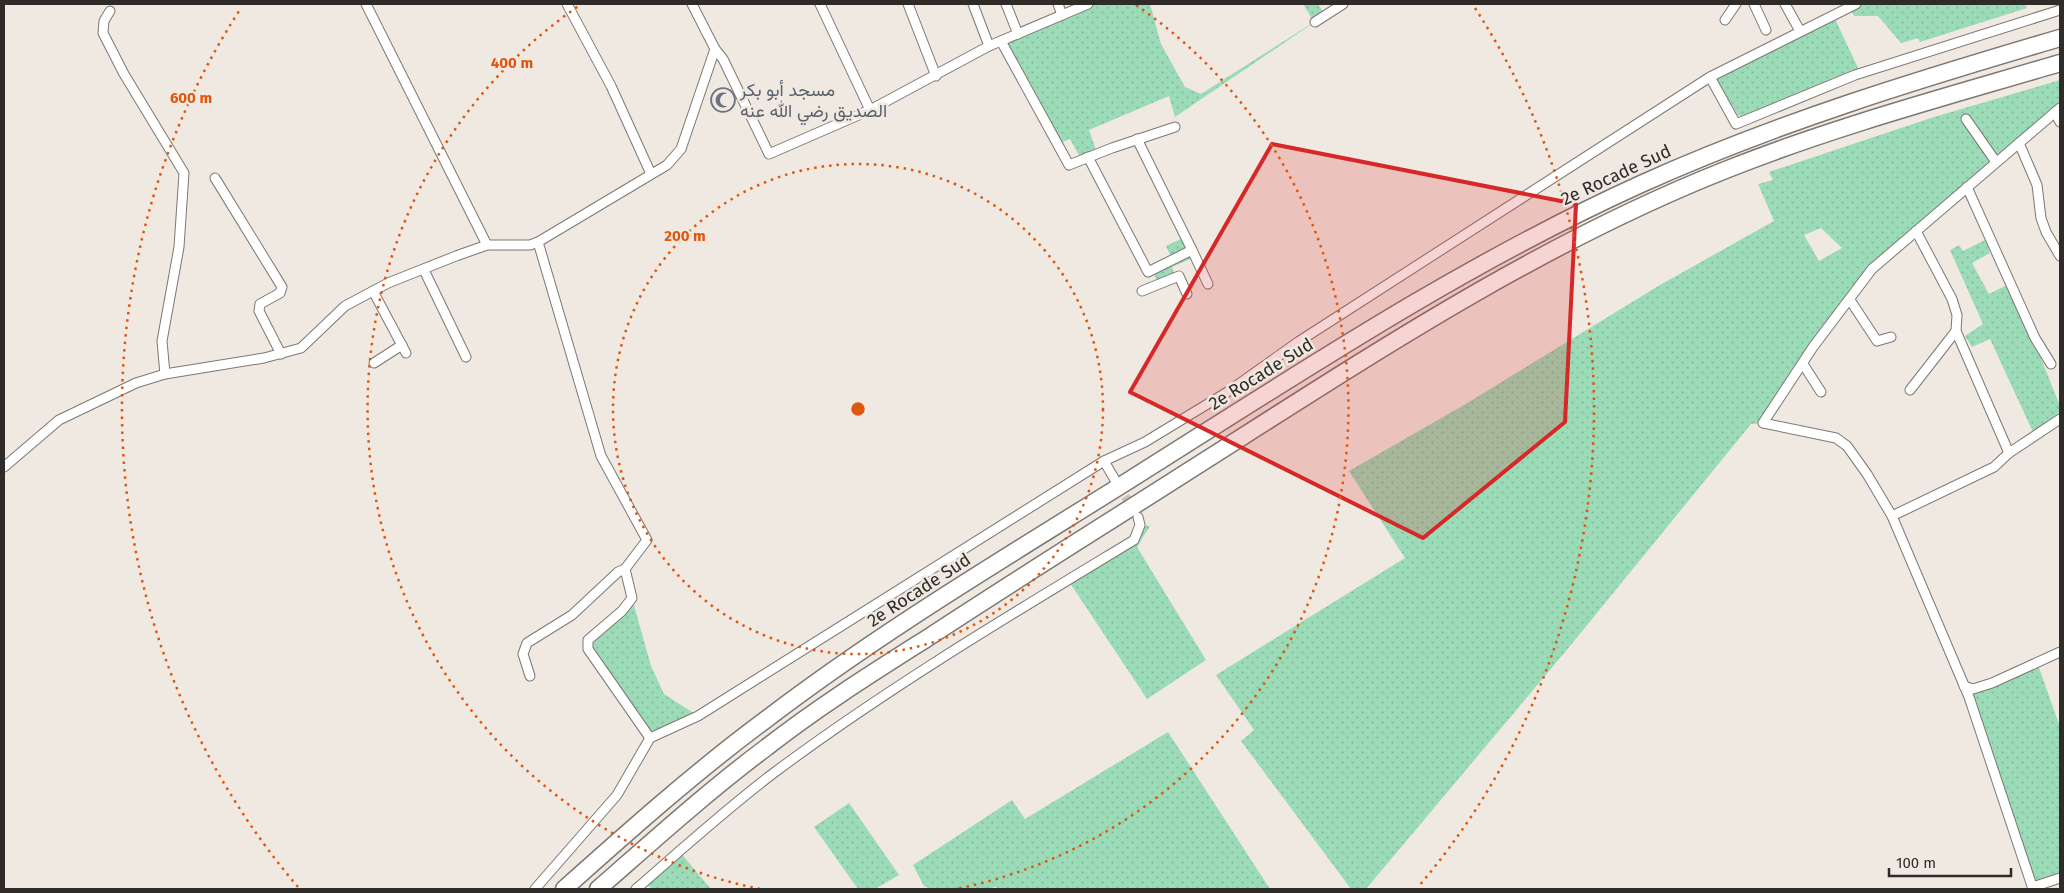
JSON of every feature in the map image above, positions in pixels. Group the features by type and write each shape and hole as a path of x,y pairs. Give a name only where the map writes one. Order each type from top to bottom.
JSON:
{"highway":[{"name":"2e Rocade Sud","path":"564,889 648,814 725,750 846,661 1076,513 1437,289 1590,209 1736,143 1854,101 2060,38"},
{"path":"598,889 701,799 768,745 817,711 946,625 1357,364 1459,302 1576,238 1727,169 1878,117 2060,63"}],"street":[{"path":"366,4 487,245"},
{"path":"567,4 611,86 651,174"},
{"path":"692,4 715,49 723,58 769,154 870,110 989,46 1088,4"},
{"path":"820,4 870,110"},
{"path":"908,4 936,76"},
{"path":"973,4 989,46"},
{"path":"1006,4 1018,34"},
{"path":"1058,4 1062,15"},
{"path":"1315,22 1343,4"},
{"path":"1725,20 1736,4"},
{"path":"1754,4 1766,30"},
{"path":"1785,4 1800,31"},
{"path":"535,889 617,795 650,738 698,716 1104,462 1145,442 1228,391 1298,342 1710,77 1800,31 1840,7 1856,4"},
{"path":"1710,77 1736,124 1856,75 2060,10"},
{"path":"110,11 104,21 103,33 124,74 184,173 179,247 162,341 166,374"},
{"path":"1001,41 1069,165 1137,139 1175,127"},
{"path":"4,466 59,420 136,383 166,374 280,354 301,348 345,306 388,283 487,245 530,245 538,242 667,165 681,149 715,49"},
{"path":"2060,122 2058,110 1872,269 1813,347 1763,423 1836,438 1847,446 1867,474 1892,516 1964,686 1971,693 2033,888 2060,878"},
{"path":"1966,119 1996,162"},
{"path":"1137,139 1208,284"},
{"path":"2019,142 2037,185 2041,218 2046,232 2060,256"},
{"path":"1088,157 1148,272 1192,250"},
{"path":"216,178 282,287 280,293 260,304 259,311 280,354"},
{"path":"1967,187 2035,338 2051,364"},
{"path":"1916,231 1952,299 1957,315 1956,332 2009,453"},
{"path":"530,676 523,654 527,643 572,615 618,572 625,569 647,540 601,456 538,242"},
{"path":"424,270 466,357"},
{"path":"1152,270 1158,284"},
{"path":"1142,291 1179,276 1187,294"},
{"path":"373,292 404,349 374,362"},
{"path":"1850,300 1877,341 1891,337"},
{"path":"1910,390 1956,332"},
{"path":"1803,364 1821,392"},
{"path":"1892,516 1994,467 2009,453 2060,419"},
{"path":"1104,462 1115,480"},
{"path":"636,889 765,780 803,752 926,667 1134,540 1140,525 1138,516"},
{"path":"625,569 632,598 622,611 588,640 588,649 650,738"},
{"path":"1971,693 2060,652"}],"highlighted area":[{"path":"1272,144 1576,204 1565,422 1423,538 1130,392"}],"green space":[{"path":"1088,4 1150,4 1161,44 1185,87 1201,94 1314,22 1303,4 1318,4 1325,15 1175,117 1169,96 1089,130 1096,150 1080,157 1070,139 1057,144 1001,41"},
{"path":"1862,4 2025,4 2027,8 1920,42 1918,38 1901,43 1878,16 1854,16 1851,9"},
{"path":"1835,19 1859,70 1743,117 1738,115 1715,78"},
{"path":"2060,80 2060,108 1872,269 1763,423 1751,424 1570,646 1366,889 1351,889 1241,741 1254,730 1216,675 1405,558 1349,471 1464,405 1660,285 1774,221 1758,184 1773,180 1769,172 1934,117","holes":["1821,228 1842,248 1819,261 1804,235"]},
{"path":"1185,237 1195,257 1172,267 1175,276 1158,283 1152,270 1172,259 1166,246"},
{"path":"1985,240 1990,253 1972,263 1989,294 2007,285 2038,351 2060,406 2060,412 2033,432 1990,339 1972,347 1965,336 1983,324 1950,250 1959,245 1963,251"},
{"path":"1140,525 1150,526 1137,547 1206,660 1147,699 1068,580 1134,540"},
{"path":"632,598 651,666 664,694 698,716 650,738 588,649 588,640"},
{"path":"2037,662 2060,727 2060,875 2034,882 1969,697 1973,689"},
{"path":"1168,732 1270,889 998,889 996,887 987,889 931,889 924,886 913,865 1012,800 1025,819"},
{"path":"849,803 899,875 875,889 858,889 814,827"},
{"path":"679,851 711,889 653,889 644,883"}],"tunnel":[{"path":"1118,485 1134,510"}],"place":[{"name":"مسجد أبو بكر الصديق رضي الله عنه","path":"723,100"}]}
